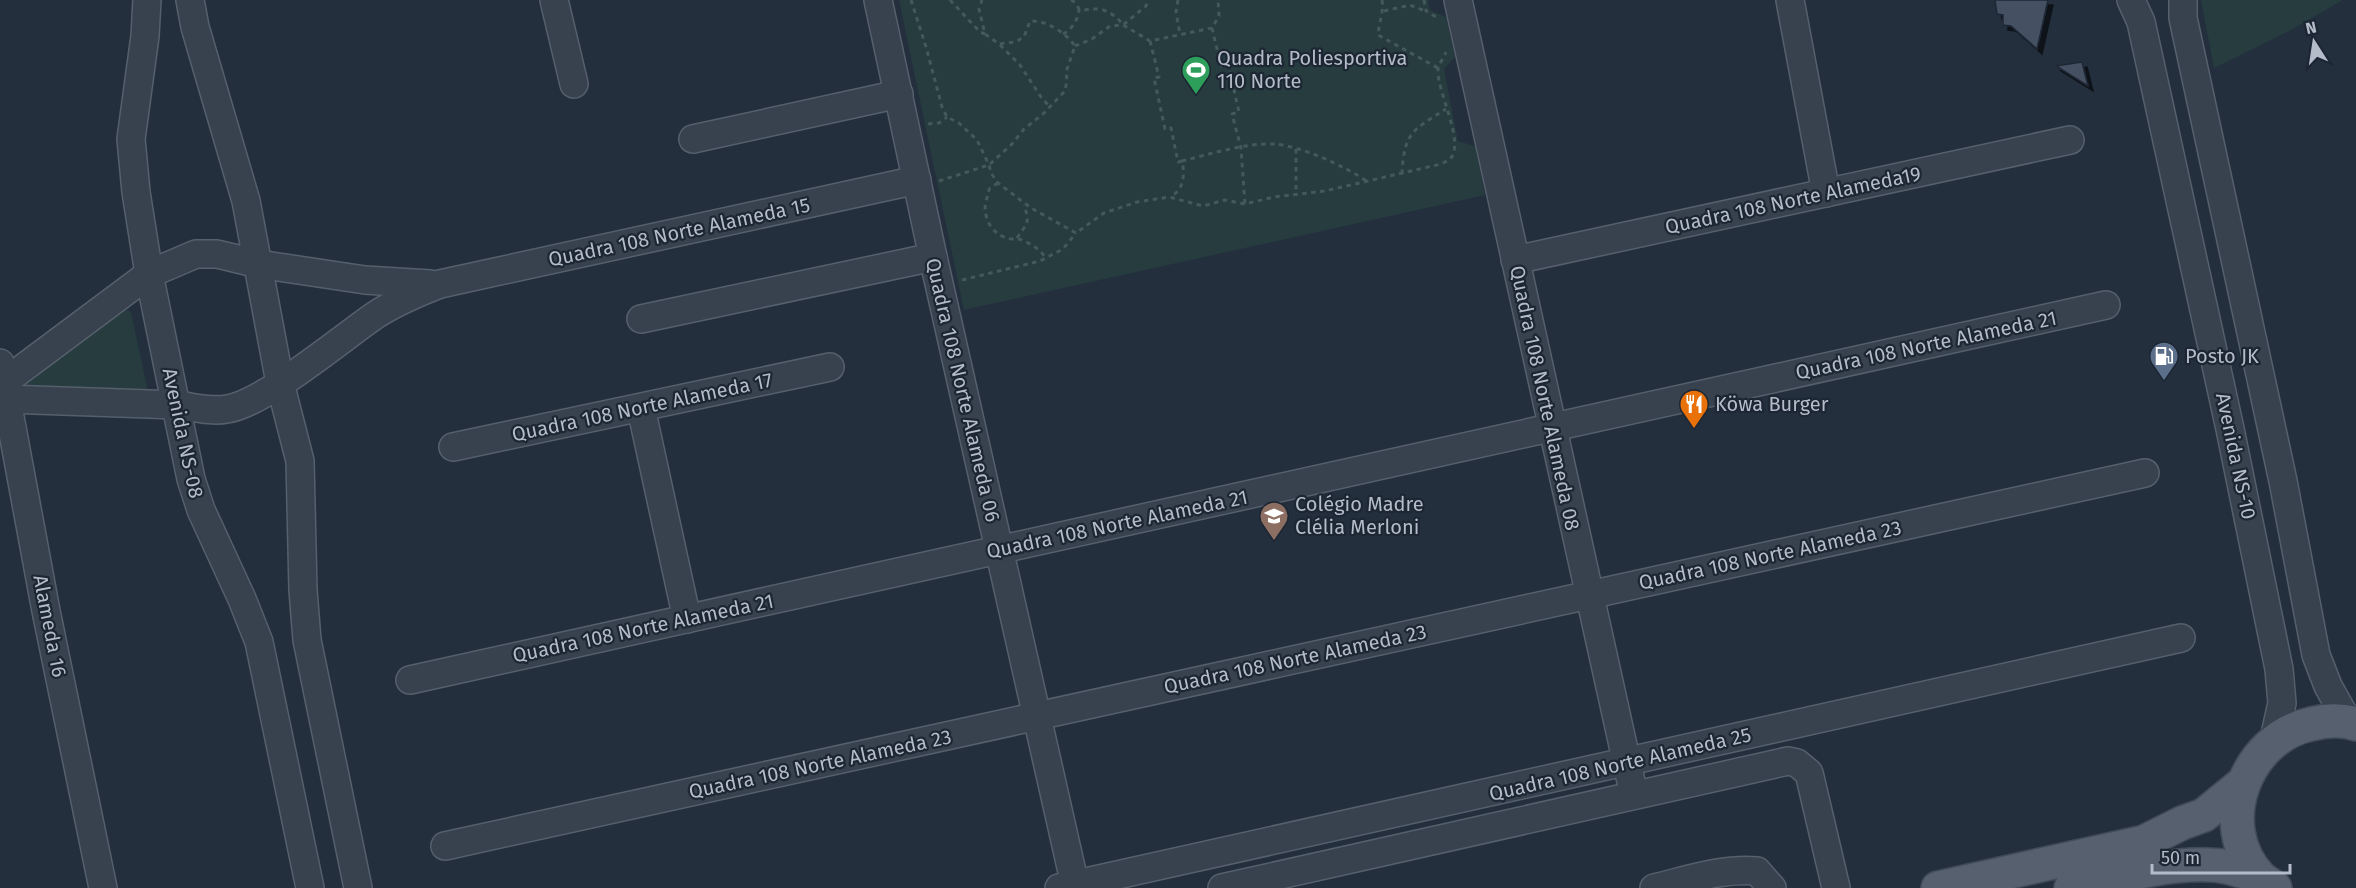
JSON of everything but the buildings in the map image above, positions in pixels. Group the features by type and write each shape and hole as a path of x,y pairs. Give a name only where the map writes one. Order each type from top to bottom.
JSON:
{"main road":[{"path":"2267,882 2246,856 2239,833 2237,808 2242,784 2251,766 2274,739 2300,726 2324,721 2352,723"},
{"path":"1938,888 2144,842 2204,815 2242,784"},
{"path":"2071,888 2157,868 2188,866 2222,866 2267,882"}],"street":[{"name":"Avenida NS-08","path":"147,0 145,36 131,139 136,192 149,274 191,479 201,510 259,642 310,888"},
{"path":"190,0 195,27 246,201 280,383 300,461 303,590 307,640 358,888"},
{"path":"554,0 574,84"},
{"name":"Quadra 108 Norte Alameda 06","path":"878,0 899,94 927,181 933,257 1036,716 1067,886"},
{"name":"Quadra 108 Norte Alameda 08","path":"1458,0 1634,795"},
{"path":"1790,0 1826,194"},
{"name":"Avenida NS-10","path":"2131,0 2141,22 2230,429 2279,669 2283,703 2274,739"},
{"name":"Avenida NS-10","path":"2183,0 2183,18 2280,469 2316,655 2328,686 2352,723"},
{"path":"693,139 899,94"},
{"name":"Quadra 108 Norte Alameda19","path":"1515,260 2070,140"},
{"name":"Quadra 108 Norte Alameda 15","path":"440,284 927,181"},
{"path":"3,385 149,274 196,254 217,254 258,264 365,280 440,284"},
{"path":"641,320 933,257"},
{"path":"3,385 205,409 228,409 255,399 377,314 440,284"},
{"name":"Quadra 108 Norte Alameda 21","path":"410,680 2106,305"},
{"name":"Quadra 108 Norte Alameda 17","path":"453,447 830,367"},
{"name":"Alameda 16","path":"3,385 103,888"},
{"path":"641,408 687,619"},
{"name":"Quadra 108 Norte Alameda 23","path":"445,846 2145,473"},
{"name":"Quadra 108 Norte Alameda 25","path":"1067,886 2181,638"},
{"path":"1222,888 1788,762 1797,763 1809,773 1836,888"},
{"path":"1654,888 1722,872 1743,870 1757,871 1765,877 1772,888"}],"path":[{"path":"911,0 947,117 959,123 977,140 991,173 998,183 1024,203 1076,233"},
{"path":"950,0 980,32 999,44 1020,65 1049,105"},
{"path":"982,0 979,9 985,34"},
{"path":"1061,34 1067,32 1079,16 1076,3 1071,0"},
{"path":"927,181 989,165 1065,91 1066,72 1075,46 1092,39 1110,26 1123,25 1146,6 1148,0"},
{"path":"1178,0 1176,12 1180,35"},
{"path":"1218,0 1219,16 1212,28 1221,66 1228,64 1239,112 1232,114 1240,148 1245,204"},
{"path":"1382,0 1384,11 1379,21 1378,35 1438,68"},
{"path":"1424,0 1426,11"},
{"path":"1384,11 1410,5 1437,16 1442,23"},
{"path":"1078,9 1102,10 1118,17 1123,25 1150,41 1212,28"},
{"path":"999,44 1015,42 1024,37 1030,21 1038,21 1068,37 1075,46"},
{"path":"1150,41 1159,77 1154,78 1165,129 1171,128 1178,162 1240,148 1274,144 1296,149 1342,166 1368,182"},
{"path":"1168,197 1203,206 1225,200 1245,204 1368,182 1450,159 1454,151 1455,138 1446,109 1438,68 1444,59 1448,44"},
{"path":"1402,174 1403,151 1411,134 1446,109"},
{"path":"925,124 939,123 947,117"},
{"path":"1296,149 1296,195"},
{"path":"958,280 1011,269 1047,258 1063,249 1076,233 1104,213 1137,202 1176,194 1182,184 1184,170 1182,161"},
{"path":"998,183 992,185 987,194 983,207 985,216 996,231 1011,239 1017,238 1040,250 1047,258"},
{"path":"1017,238 1027,225 1029,218 1024,203"}],"green space":[{"path":"899,0 1428,0 1430,10 1446,17 1455,57 1444,69 1458,141 1475,146 1485,195 964,310"},
{"path":"2201,0 2343,0 2289,31 2214,68"},
{"path":"127,310 131,312 146,390 27,387 26,379"}],"place":[{"name":"Quadra Poliesportiva 110 Norte","path":"1196,96"},
{"name":"Posto JK","path":"2164,382"},
{"name":"Köwa Burger","path":"1694,430"},
{"name":"Colégio Madre Clélia Merloni","path":"1274,542"}]}
